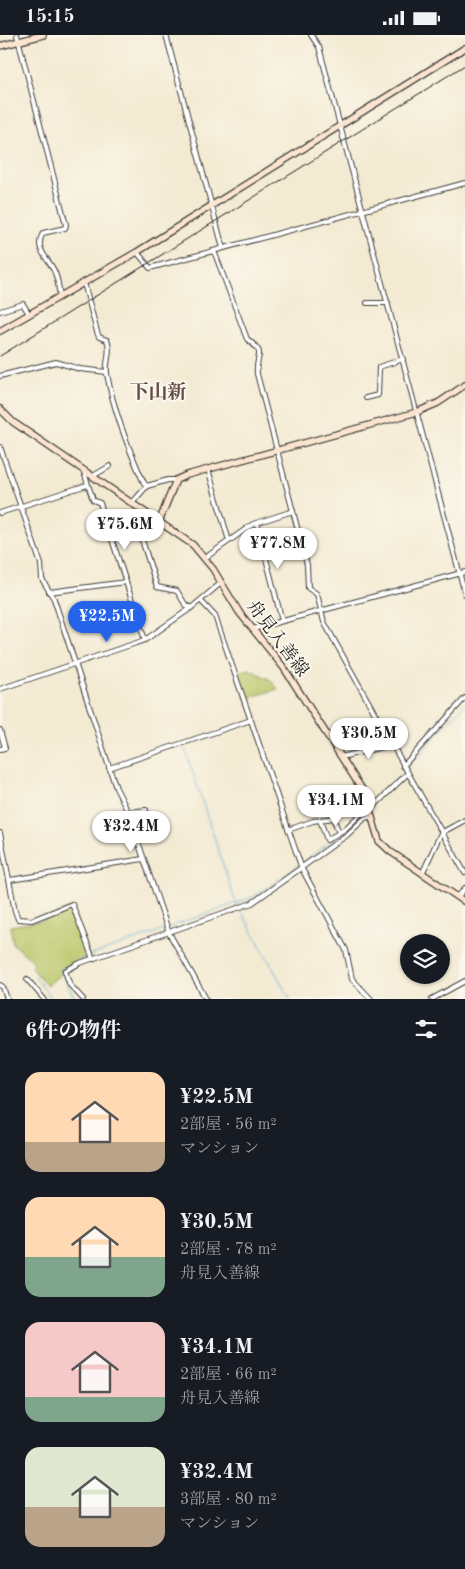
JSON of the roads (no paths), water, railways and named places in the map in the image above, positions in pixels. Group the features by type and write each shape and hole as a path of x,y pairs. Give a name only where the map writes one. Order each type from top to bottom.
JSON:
{"street":[{"path":"0,46 18,38 42,35"},
{"path":"166,35 223,248"},
{"path":"311,35 319,47 465,594"},
{"path":"18,38 66,225 65,228 42,233 41,236 41,253 55,272 60,297"},
{"path":"0,331 137,252 465,48"},
{"path":"137,252 150,268 465,183"},
{"path":"214,251 247,339 257,345 260,353 256,366 257,374 307,565 308,588 317,594 320,612 350,671 465,873"},
{"path":"84,283 99,337 107,340 110,345 107,372 124,438 147,486"},
{"path":"367,303 388,303"},
{"path":"0,311 23,305 29,314"},
{"path":"366,398 378,395 379,367 403,359"},
{"path":"0,376 56,362 80,369 107,372"},
{"path":"132,503 147,486 168,480 176,480 208,469 417,412 438,403 465,385"},
{"name":"舟見入善線","path":"0,409 13,422 193,545 205,558 252,629 284,668 342,757 371,808 377,836 383,847 465,902"},
{"path":"0,447 41,564 42,579 54,599 116,788 128,812 169,933 206,999"},
{"path":"93,477 110,466"},
{"path":"83,469 93,500 100,503 145,640"},
{"path":"208,469 229,541"},
{"path":"159,522 176,480"},
{"path":"0,513 87,485"},
{"path":"142,510 135,518 157,587 177,591 185,604 191,608"},
{"path":"205,558 257,523 293,511"},
{"path":"257,523 282,621"},
{"path":"252,629 465,572"},
{"path":"49,592 126,581"},
{"path":"0,689 76,665 145,640 191,608 221,583"},
{"path":"200,601 216,616 302,869 346,950 350,975 371,999"},
{"path":"403,766 465,698"},
{"path":"109,767 251,720"},
{"path":"0,730 5,747 0,749"},
{"path":"342,757 391,745"},
{"path":"320,820 327,840 371,808 408,773"},
{"path":"339,832 330,805 371,808"},
{"path":"83,999 78,997 70,985 65,971 93,959 252,903 302,869 358,827 371,808"},
{"path":"128,812 146,810"},
{"path":"288,830 333,818"},
{"path":"422,874 441,833 465,820"},
{"path":"0,833 18,919 32,921 69,905 74,906 93,959"},
{"path":"10,881 143,859"},
{"path":"458,897 465,888"},
{"path":"27,979 44,999"},
{"path":"432,999 465,981"},
{"path":"0,985 3,987 6,999"}],"waterway":[{"path":"381,796 465,704"},
{"path":"185,749 234,898 290,999"},
{"path":"170,927 250,898 269,887 338,836"},
{"path":"75,999 60,969 86,957 166,929"},
{"path":"34,976 52,999"}],"railway":[{"path":"0,356 465,65"}],"district":[{"name":"下山新","path":"158,391"}]}
